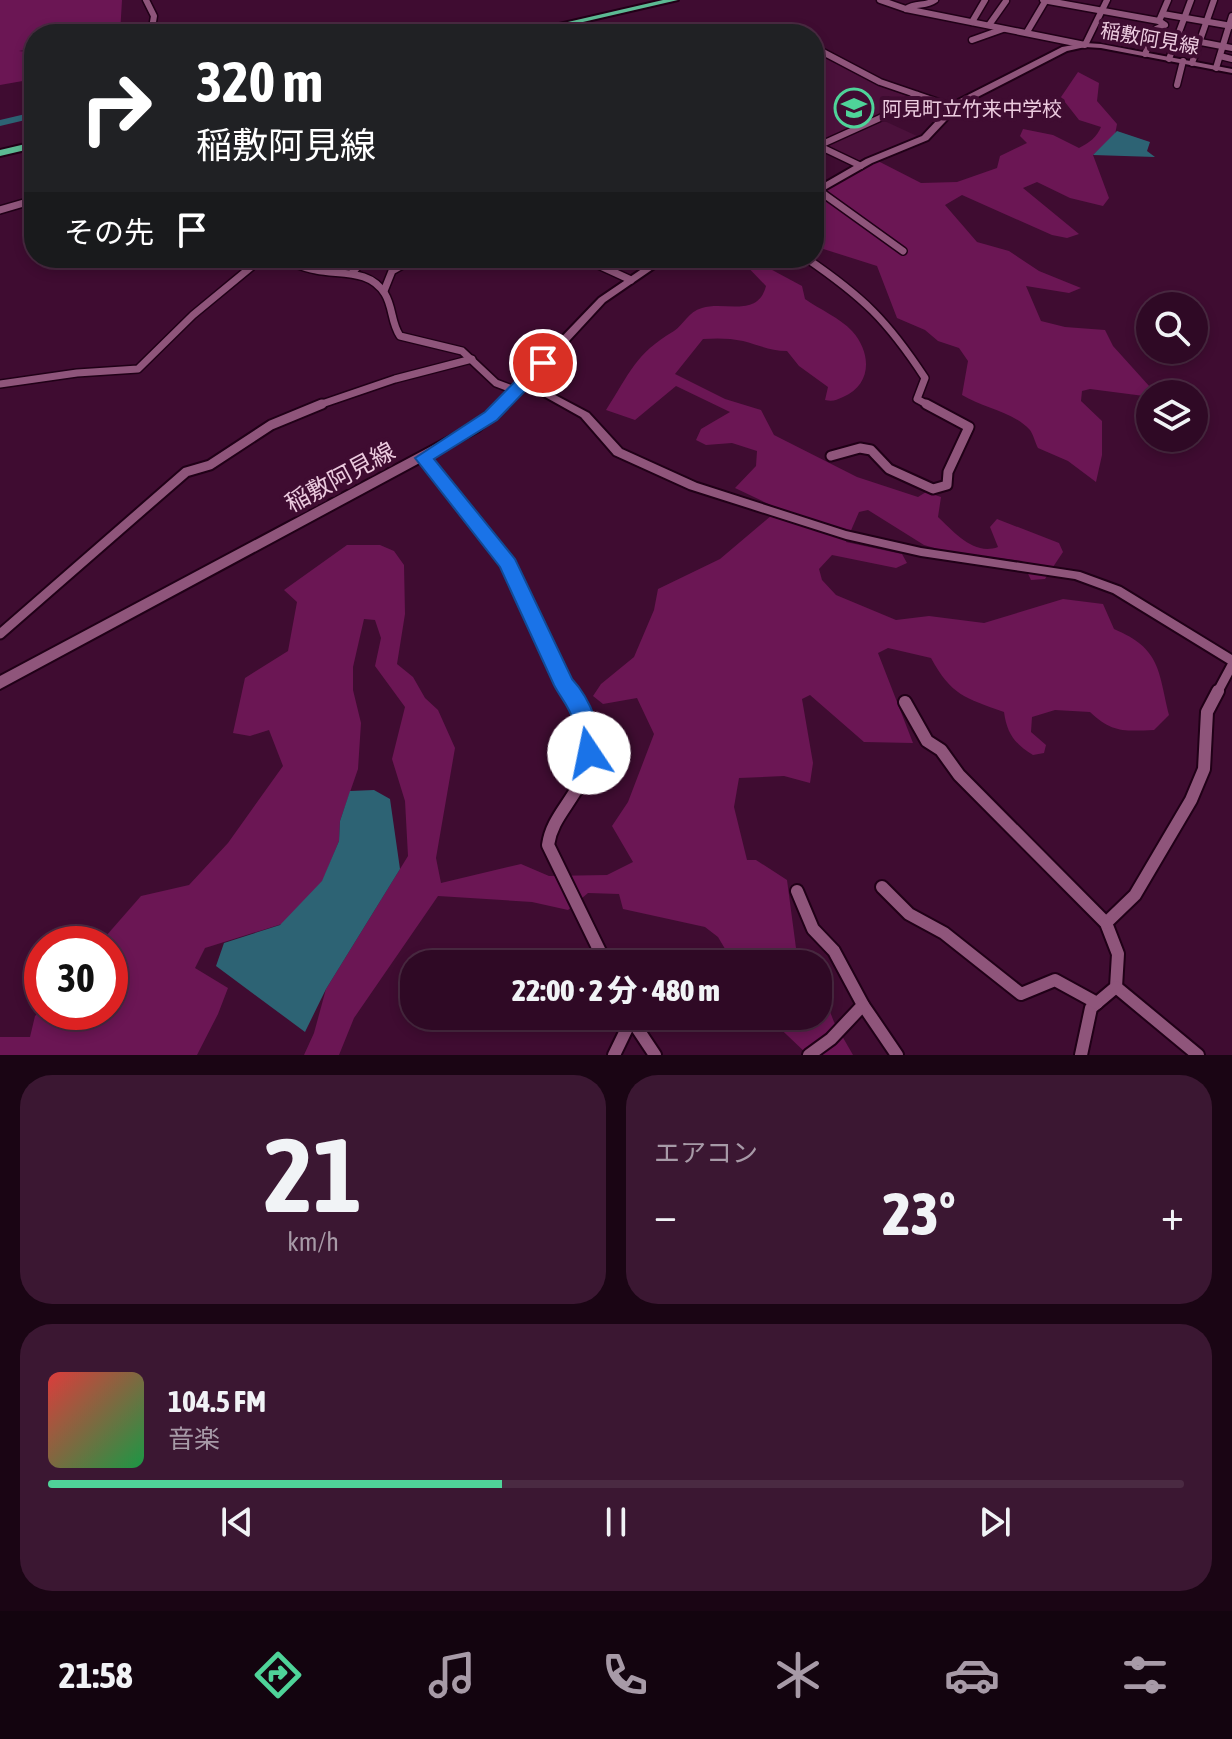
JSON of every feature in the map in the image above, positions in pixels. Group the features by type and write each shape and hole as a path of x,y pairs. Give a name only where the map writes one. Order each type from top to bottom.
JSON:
{"highway":[{"path":"565,24 674,0"},
{"path":"580,24 689,0"},
{"path":"0,151 24,145"}],"main road":[{"name":"稲敷阿見線","path":"824,185 930,134 953,107 1048,56 1085,45 1232,71"},
{"name":"稲敷阿見線","path":"0,683 475,428 521,386 589,312 649,268"}],"street":[{"path":"146,0 152,5 155,24"},
{"path":"880,0 906,9 1085,45 1107,0"},
{"path":"906,9 913,4 930,4 935,0"},
{"path":"972,22 985,0"},
{"path":"1027,32 1045,0 1159,21 1164,27 1156,29 1145,54"},
{"path":"1159,21 1168,0"},
{"path":"1169,59 1191,0"},
{"path":"1177,85 1200,42 1214,0"},
{"path":"989,25 1006,1"},
{"path":"1163,14 1230,26"},
{"path":"1216,68 1232,16"},
{"path":"972,40 1006,28"},
{"path":"1154,33 1232,48"},
{"path":"824,53 880,82 953,107"},
{"path":"1220,56 1232,59"},
{"path":"824,142 880,118 917,95"},
{"path":"824,149 861,166"},
{"path":"824,196 903,251"},
{"path":"0,210 24,203"},
{"path":"0,384 97,371 138,369 193,315 250,268"},
{"path":"308,268 352,273 373,280 384,291"},
{"path":"352,273 356,268"},
{"path":"398,268 388,274 384,291 393,326 400,336 456,349 472,359 496,383 521,386 585,415 618,452 693,486 846,535 921,552 1076,575 1117,590 1232,663 1207,712 1204,769 1191,800 1135,895 1106,923"},
{"path":"605,268 631,280"},
{"path":"821,268 848,286 886,324 910,355 925,378 917,399 969,427 948,472 947,485 933,489 889,469 882,464 875,451 868,448 861,447 831,456"},
{"path":"0,634 186,472 207,467 259,430 344,393 472,359"},
{"path":"424,458 508,564 585,724 589,753 584,772 549,830 548,845 599,950"},
{"path":"905,702 927,741 941,750 967,783 1106,923 1118,954 1116,987 1091,1008 1081,1055"},
{"path":"882,887 909,914 944,933 1021,994 1055,980 1097,1003"},
{"path":"797,891 813,929 834,951 863,1005 897,1055"},
{"path":"1116,987 1198,1055"},
{"path":"809,1055 831,1039 863,1005"},
{"path":"614,1055 625,1030"},
{"path":"638,1030 655,1055"}],"shaded area":[{"path":"0,0 122,0 121,24 24,24 24,50 19,51 24,52 24,81 0,85"},
{"name":"阿見町立竹来中学校","path":"824,53 912,97 878,118 917,136 860,162 824,145"},
{"path":"1078,72 1099,83 1097,101 1117,124 1115,135 1093,155 1109,198 1103,206 1070,198 1037,182 1023,188 1079,234 1067,238 1052,235 962,195 945,205 977,242 1009,251 1039,271 1081,288 1069,293 1026,286 1041,321 1065,327 1105,330 1113,346 1144,380 1136,380 1136,395 1090,389 1082,391 1081,401 1102,421 1102,455 1096,482 1068,461 1038,448 1030,430 1015,418 962,395 968,361 959,348 938,341 925,330 897,318 877,266 824,249 824,191 878,161 921,183 957,182 997,168 1000,156 1027,143 1020,136 1023,129 1053,135 1079,148 1095,137 1101,127 1079,120 1061,97"},
{"path":"749,268 769,268 802,286 805,299 852,331 866,358 864,377 853,392 832,401 825,400 828,387 799,366 787,351 728,339 703,339 675,374 725,399 761,410 774,435 857,477 918,497 926,492 941,497 938,517 973,545 989,549 998,547 990,527 997,519 1059,543 1063,552 1045,579 1031,580 1022,561 948,552 924,545 868,510 859,512 846,542 902,554 907,563 896,568 832,555 819,569 822,580 836,595 896,620 929,616 984,623 1063,599 1103,604 1114,629 1141,645 1155,663 1169,715 1154,730 1126,730 1105,724 1090,712 1055,710 1032,717 1031,732 1046,745 1044,753 1033,755 1013,738 1004,712 960,694 945,680 931,658 888,648 878,653 913,743 864,742 810,695 802,699 813,763 810,783 784,776 739,778 734,807 747,860 756,860 787,880 798,950 726,950 718,937 705,927 623,909 619,894 588,893 568,910 532,902 438,896 354,1018 339,1055 304,1055 314,1033 326,989 408,856 405,801 392,759 405,707 375,666 381,638 375,620 364,619 353,667 353,690 361,723 358,769 340,821 339,841 321,885 285,923 205,948 195,968 228,988 197,1055 0,1055 0,1037 30,1037 32,1030 128,1030 128,926 115,926 141,896 189,885 228,843 283,766 269,730 250,736 233,733 245,678 288,651 297,602 284,590 347,545 380,545 394,551 404,565 405,614 397,664 413,677 425,698 438,710 455,748 436,858 441,883 521,864 549,876 607,875 633,862 612,826 628,802 654,734 637,698 603,704 593,696 601,684 634,657 654,610 658,589 720,559 779,509 735,488 756,466 757,451 732,443 706,445 696,440 701,429 730,412 676,386 635,420 606,410 642,356 693,312 711,306 748,305 762,296 766,286"},
{"path":"832,1017 853,1055 808,1055 782,1030 832,1030"}],"water":[{"path":"1117,131 1150,142 1147,151 1155,157 1093,155"},
{"path":"374,790 390,799 400,869 326,989 305,1032 216,966 224,943 280,925 322,881 339,841 340,821 350,791"}],"waterway":[{"path":"0,123 24,117"}],"place":[{"name":"阿見町立竹来中学校","path":"854,108"}],"route":[{"path":"543,363 491,416 424,458 508,564 564,685 574,696 585,724 589,753"}]}
